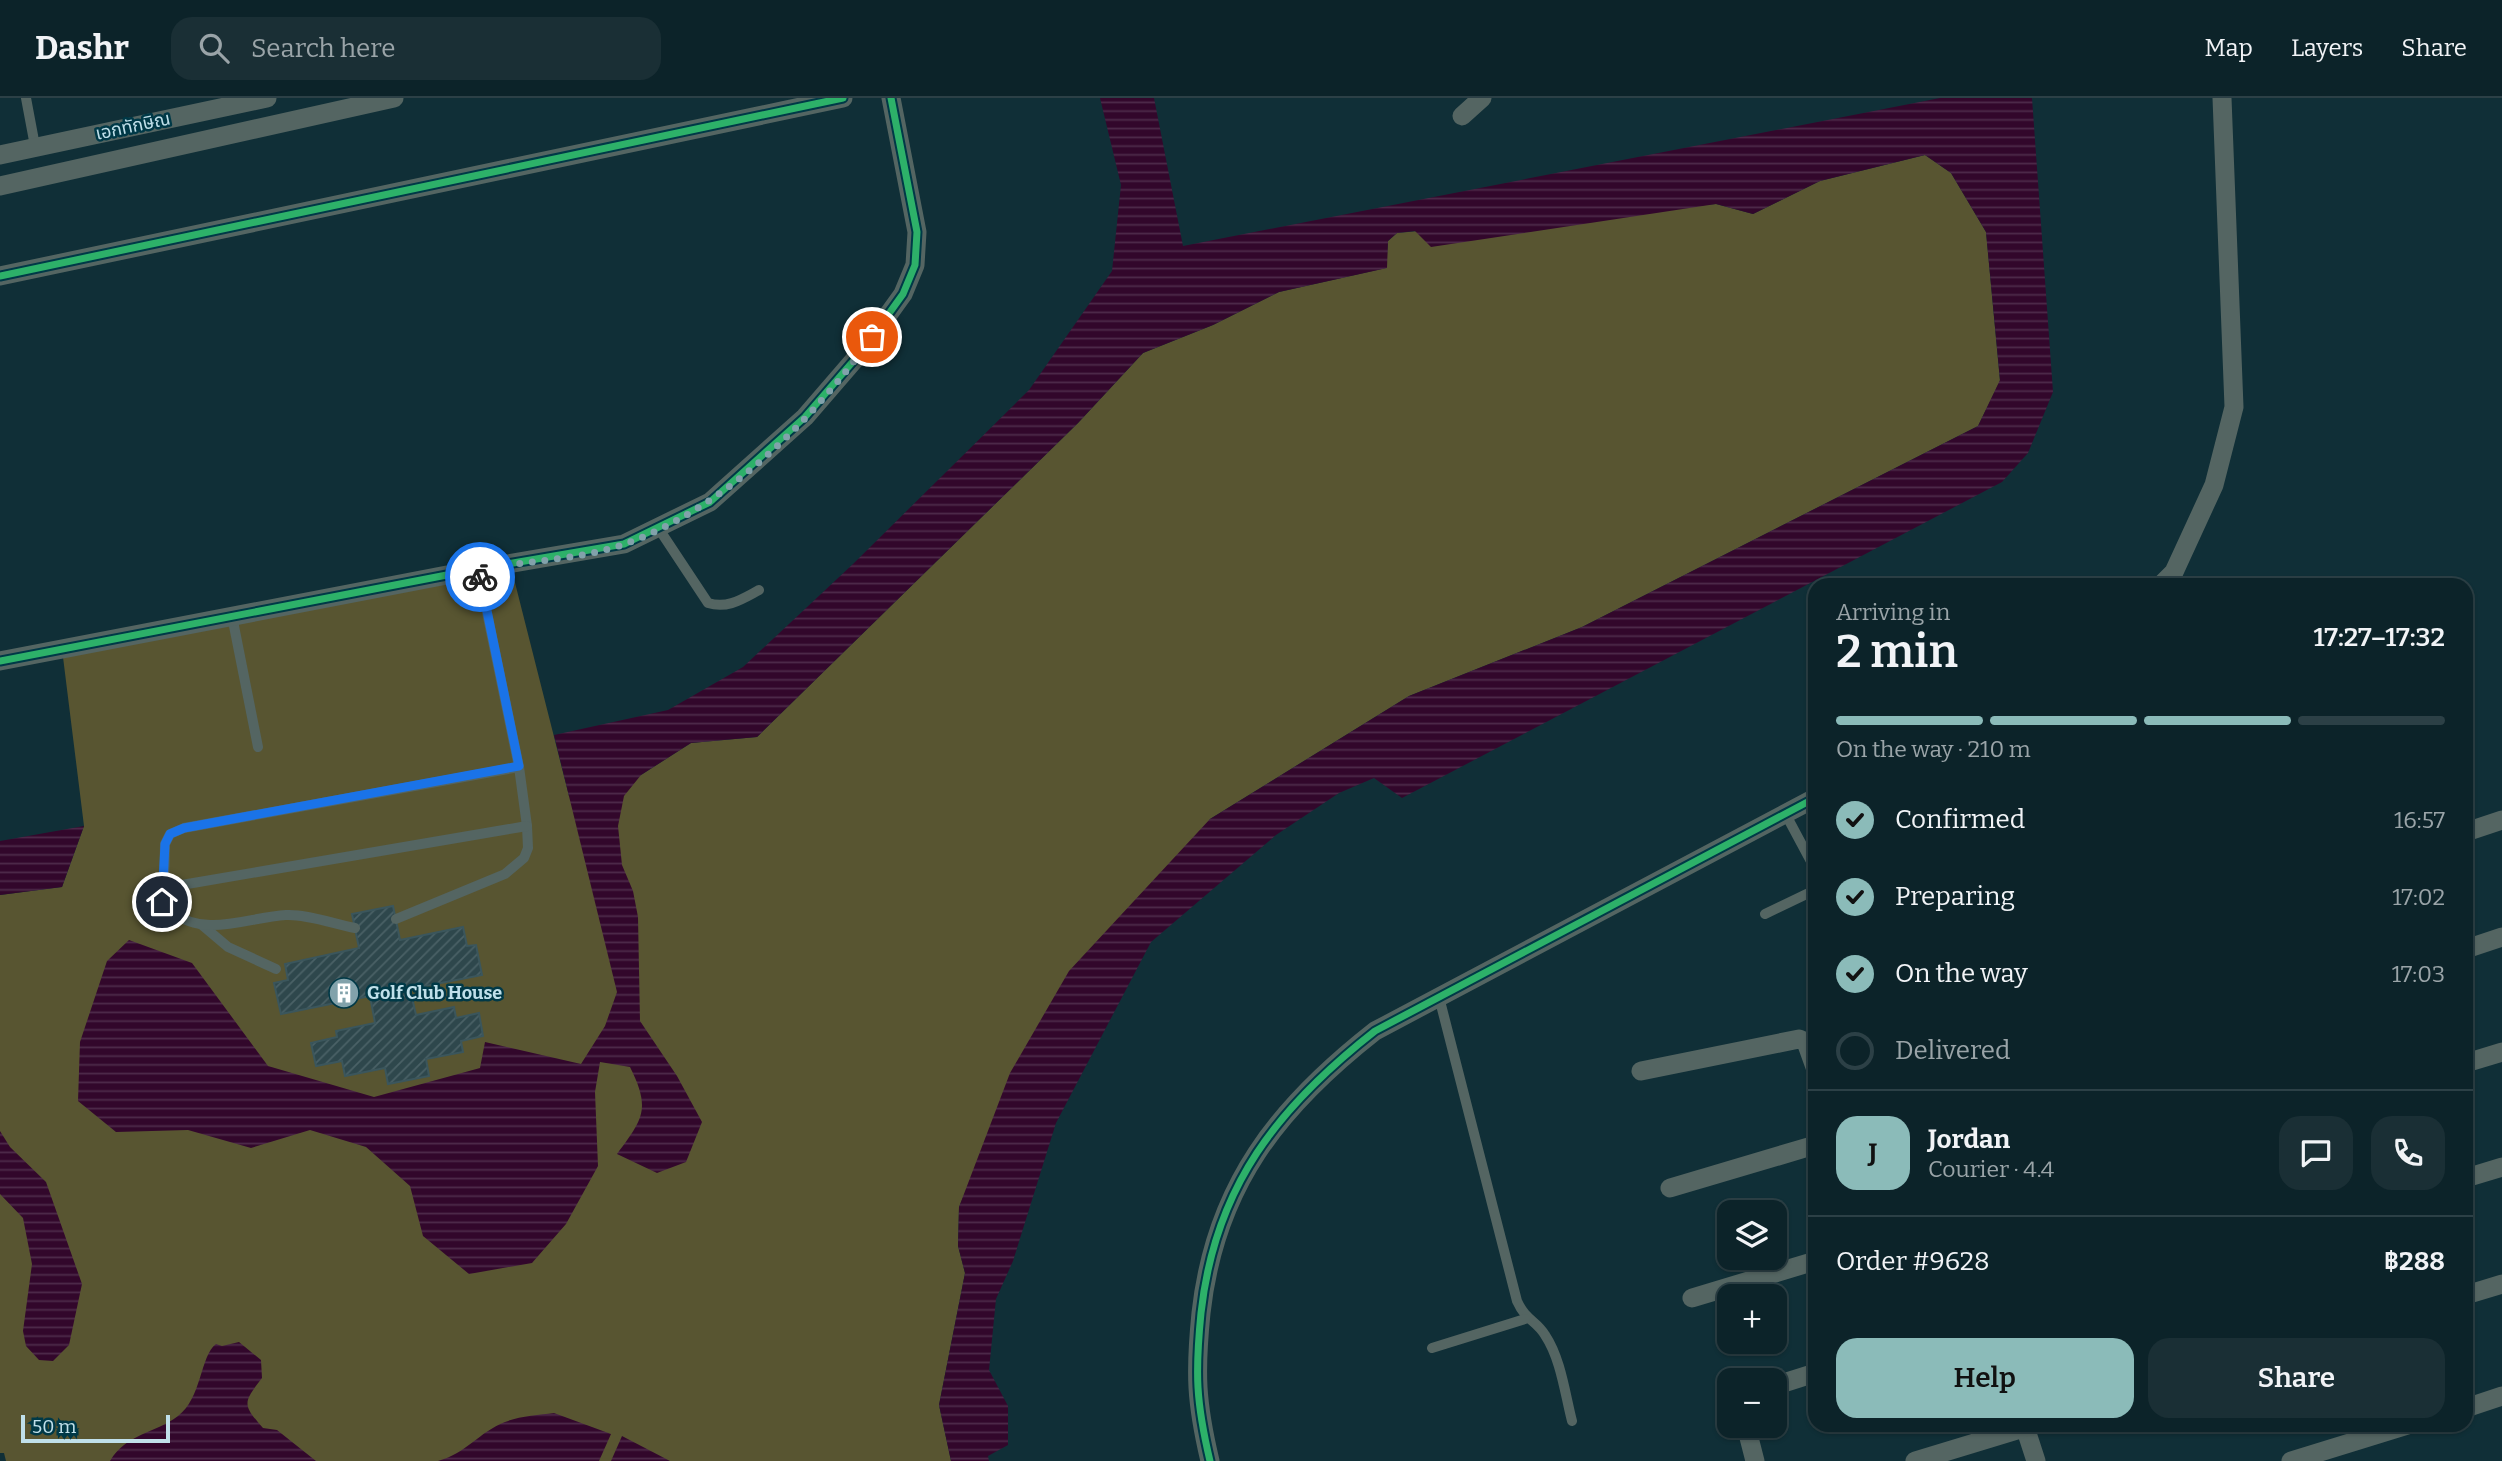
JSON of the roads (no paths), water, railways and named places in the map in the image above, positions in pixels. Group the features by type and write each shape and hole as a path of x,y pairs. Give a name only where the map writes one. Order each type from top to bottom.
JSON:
{"street":[{"name":"เอกทักษิณ","path":"0,155 233,102 267,98"},
{"path":"0,186 394,98"},
{"path":"0,276 843,98"},
{"path":"0,661 478,569 613,547 659,529 710,502 805,417 862,351 903,294 915,265 916,232 891,98"},
{"path":"1462,116 1482,98"},
{"path":"2168,578 2174,572 2214,485 2234,407 2222,98"},
{"path":"1210,1461 1195,1382 1205,1281 1222,1219 1244,1170 1290,1107 1327,1068 1375,1031 1808,802"},
{"path":"2473,830 2502,820"},
{"path":"2473,947 2502,937"},
{"path":"1641,1071 1799,1039 1806,1042 1808,1048"},
{"path":"2473,1061 2502,1052"},
{"path":"1670,1188 1808,1147"},
{"path":"2473,1176 2502,1167"},
{"path":"1692,1298 1808,1263"},
{"path":"2473,1293 2502,1284"},
{"path":"1787,1382 1808,1375"},
{"path":"2473,1406 2502,1396"},
{"path":"1915,1461 2009,1432"},
{"path":"2030,1432 2036,1461"},
{"path":"2291,1461 2385,1432"},
{"path":"1749,1438 1755,1461"}],"lane":[{"path":"26,98 35,146"},
{"path":"659,529 708,604 719,607 732,604 759,590"},
{"path":"396,919 475,888 517,867 528,848 519,766 478,569"},
{"path":"232,616 258,747"},
{"path":"355,928 288,915 218,926 188,921 166,907 161,895 164,888 165,844 170,834 184,828 519,766"},
{"path":"1785,813 1808,856"},
{"path":"164,888 527,826"},
{"path":"1765,914 1808,893"},
{"path":"202,925 228,947 276,969"},
{"path":"1439,997 1517,1301 1525,1319 1538,1326 1552,1349 1572,1421"},
{"path":"1432,1348 1525,1319"}],"place":[{"name":"Golf Club House","path":"344,993"}]}
